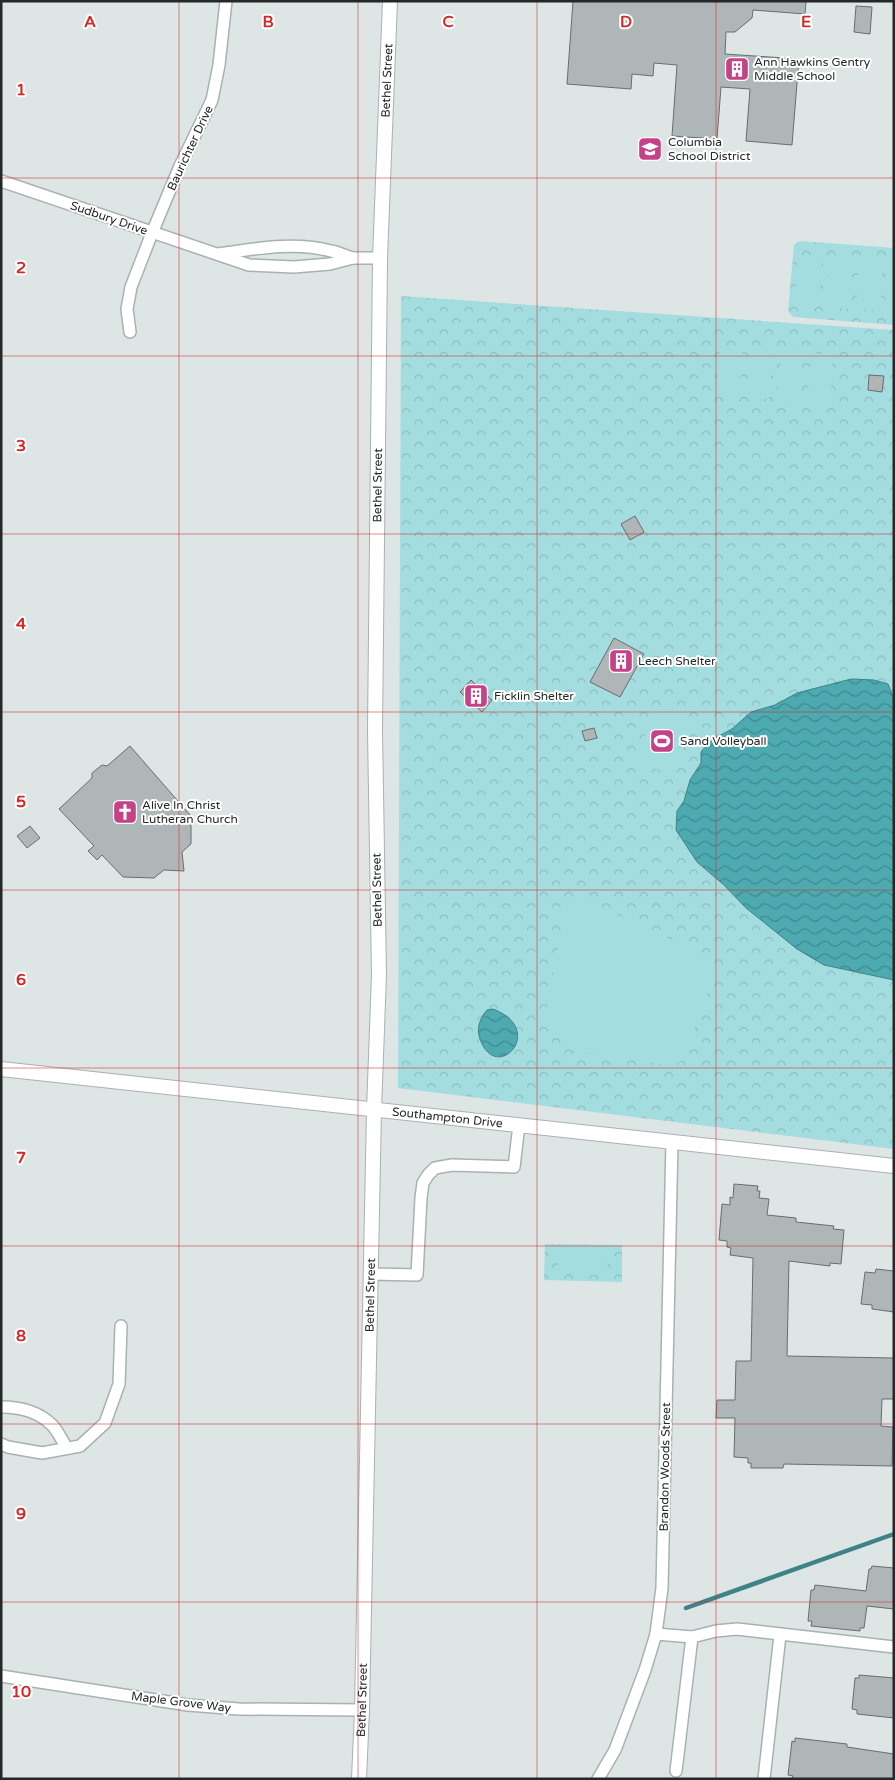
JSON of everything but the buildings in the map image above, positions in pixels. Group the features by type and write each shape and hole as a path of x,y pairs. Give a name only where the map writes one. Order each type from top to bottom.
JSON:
{"street":[{"name":"Baurichter Drive","path":"130,332 127,309 131,287 180,166 212,100 219,64 226,1"},
{"name":"Bethel Street","path":"359,1779 374,1110 379,975 375,730 380,258 390,1"},
{"name":"Sudbury Drive","path":"1,181 249,265 276,267 330,264 353,258 380,258"},
{"name":"Sudbury Drive","path":"216,254 265,247 295,247 329,250 353,258"},
{"name":"Southampton Drive","path":"1,1069 894,1166"},
{"path":"371,1274 417,1275 421,1198 423,1183 428,1175 435,1168 452,1166 514,1167 519,1126"},
{"name":"Brandon Woods Street","path":"598,1779 615,1750 645,1670 656,1634 662,1588 672,1142"},
{"path":"1,1444 42,1453 80,1446 105,1423 119,1384 121,1326"},
{"path":"1,1407 18,1407 34,1412 52,1425 66,1448"},
{"path":"656,1634 692,1637 716,1631 737,1629 894,1647"},
{"path":"764,1779 780,1635"},
{"path":"676,1771 692,1637"},
{"name":"Maple Grove Way","path":"1,1676 205,1706 238,1709 362,1710"}],"green space":[{"path":"800,241 894,248 894,325 793,317 788,311 794,245"},
{"path":"798,255 822,256 819,306 795,305"},
{"path":"829,257 853,259 849,309 825,307"},
{"path":"859,260 883,261 880,311 856,309"},
{"path":"890,262 894,262 894,312 886,312"},
{"path":"401,296 894,330 894,1149 398,1088"},
{"path":"720,346 743,347 739,397 716,395"},
{"path":"750,348 773,350 769,399 747,398"},
{"path":"781,351 803,352 800,402 777,400"},
{"path":"811,353 833,355 830,404 807,402"},
{"name":"Sand Volleyball","path":"659,708 684,716 687,723 671,770 666,772 640,764 637,759 653,711"},
{"path":"577,901 623,917 709,957 716,967 683,1060 671,1066 567,1049 545,1018 565,908"},
{"path":"545,1244 622,1245 622,1282 544,1280"},
{"path":"559,1251 608,1252 607,1275 558,1274"}],"water":[{"path":"851,679 874,680 888,684 894,699 894,980 824,965 797,949 746,908 724,885 697,862 676,830 677,811 684,801 690,780 701,763 701,752 713,739 732,729 751,712 775,705 797,693"},
{"path":"493,1009 509,1018 516,1029 517,1040 513,1049 506,1055 497,1057 487,1052 479,1035 479,1023 482,1016 487,1010"}],"waterway":[{"path":"686,1608 894,1534"}],"place":[{"name":"Ann Hawkins Gentry Middle School","path":"737,69"},
{"name":"Columbia School District","path":"650,149"},
{"name":"Leech Shelter","path":"621,661"},
{"name":"Ficklin Shelter","path":"476,696"},
{"name":"Sand Volleyball","path":"662,741"},
{"name":"Alive In Christ Lutheran Church","path":"125,812"}]}
